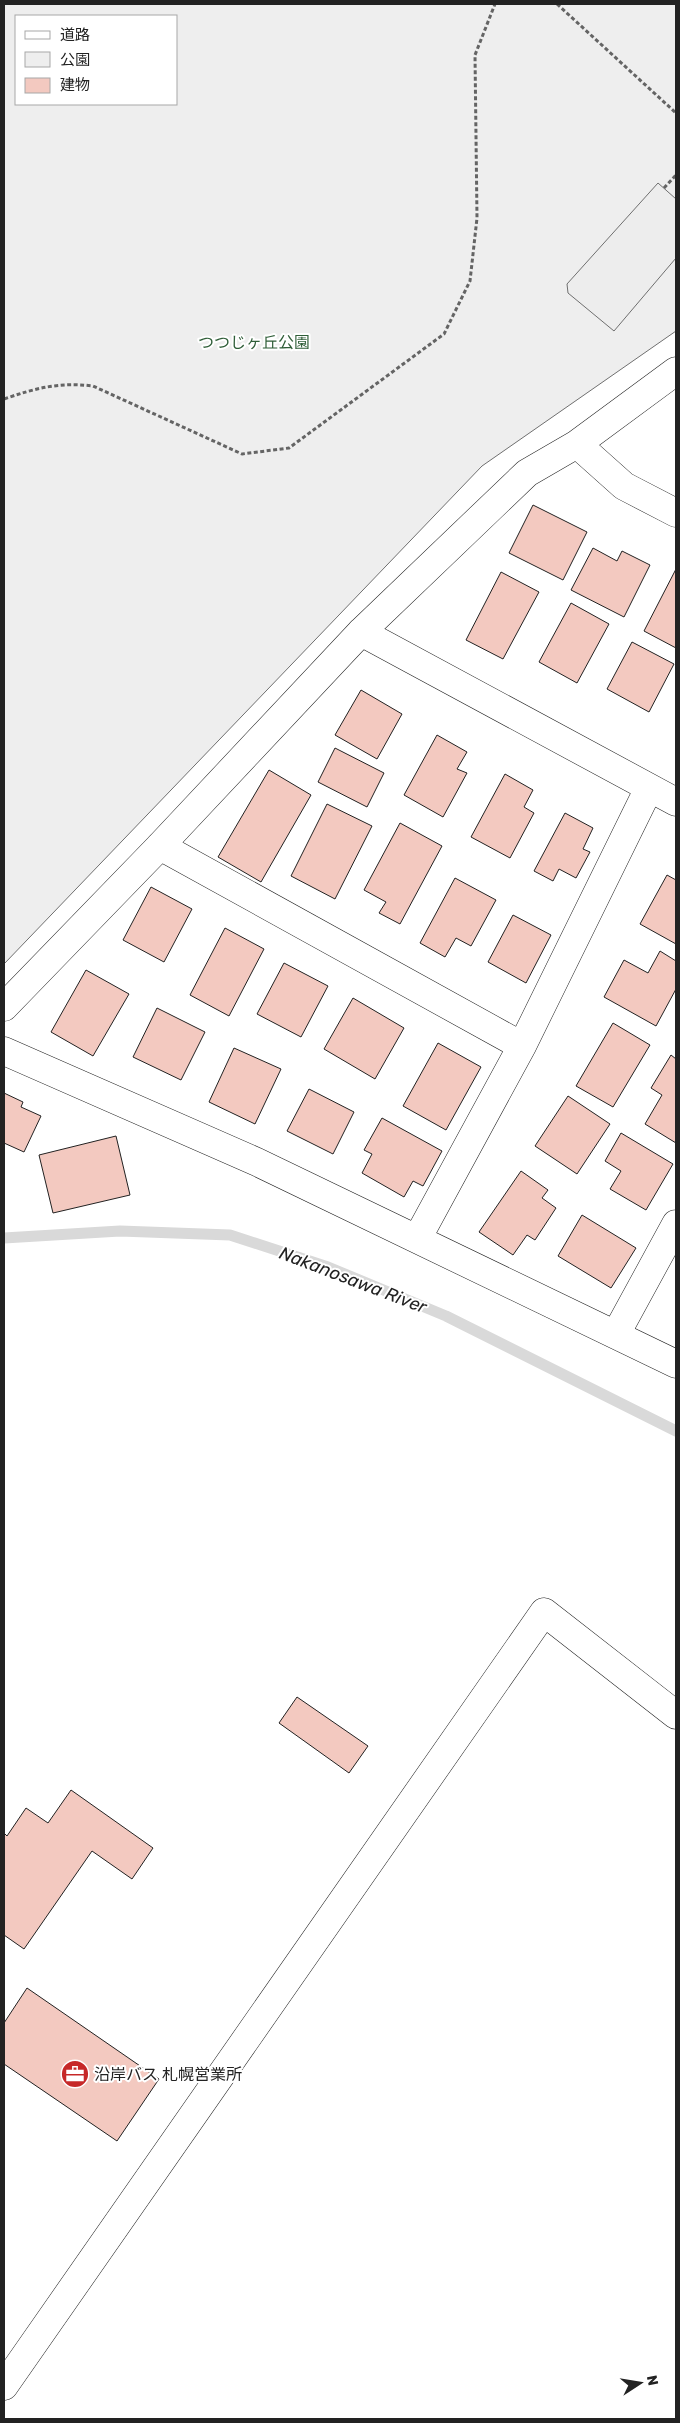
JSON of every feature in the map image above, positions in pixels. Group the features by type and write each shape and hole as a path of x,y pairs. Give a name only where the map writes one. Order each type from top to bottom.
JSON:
{"street":[{"path":"4,1007 160,846 361,632 527,473 576,444 676,371"},
{"path":"576,444 624,486 676,513"},
{"path":"361,632 676,802"},
{"path":"417,1239 522,1046 650,788"},
{"path":"160,846 522,1046"},
{"path":"4,1051 257,1162 676,1364"},
{"path":"616,1334 676,1224"},
{"path":"4,2386 544,1612 676,1715"}],"path":[{"path":"4,399 38,387 68,383 94,386 242,454 289,448 444,334 470,281 477,218 475,55 495,4"},
{"path":"557,4 676,113"},
{"path":"664,188 676,175"}],"green space":[{"name":"つつじヶ丘公園","path":"4,4 676,4 676,331 482,466 4,964"}],"shaded area":[{"path":"658,183 676,199 676,258 614,331 568,293 567,284"}],"building":[{"path":"533,505 587,532 563,580 509,553"},
{"path":"593,548 617,561 622,551 650,565 624,617 571,590"},
{"path":"676,569 676,648 644,631"},
{"path":"501,572 539,592 503,659 466,640"},
{"path":"571,603 609,624 577,683 539,662"},
{"path":"632,642 674,664 649,712 607,689"},
{"path":"361,690 402,714 377,759 335,735"},
{"path":"437,735 467,752 457,769 467,773 443,817 404,795"},
{"path":"335,748 384,773 367,807 318,782"},
{"path":"269,770 311,795 261,882 218,857"},
{"path":"505,774 533,790 524,807 534,813 510,858 471,837"},
{"path":"327,804 372,826 335,899 291,876"},
{"path":"565,813 593,828 583,849 590,852 576,878 559,869 553,881 534,871"},
{"path":"400,823 442,846 400,924 379,913 386,902 364,890"},
{"path":"667,875 676,880 676,944 640,924"},
{"path":"455,878 496,900 471,946 456,938 445,957 420,943"},
{"path":"151,887 192,909 164,962 123,940"},
{"path":"513,915 551,935 526,983 488,962"},
{"path":"225,928 264,949 229,1016 190,995"},
{"path":"660,951 676,961 676,989 656,1026 604,997 624,960 648,973"},
{"path":"284,963 328,986 301,1037 257,1014"},
{"path":"86,970 129,994 93,1056 51,1032"},
{"path":"353,998 404,1028 375,1079 324,1049"},
{"path":"157,1008 205,1032 181,1080 133,1057"},
{"path":"613,1023 650,1045 613,1107 576,1086"},
{"path":"438,1043 481,1067 446,1130 403,1106"},
{"path":"234,1048 281,1069 255,1124 209,1102"},
{"path":"671,1055 676,1059 676,1143 645,1124 662,1095 651,1088"},
{"path":"309,1089 354,1112 333,1154 287,1131"},
{"path":"4,1093 23,1102 21,1107 41,1116 24,1152 4,1143"},
{"path":"568,1096 610,1124 577,1174 535,1146"},
{"path":"382,1118 442,1151 423,1186 413,1181 404,1197 362,1173 372,1154 364,1150"},
{"path":"621,1133 673,1164 646,1210 610,1189 621,1171 605,1161"},
{"path":"116,1136 130,1195 53,1213 39,1155"},
{"path":"521,1171 548,1190 542,1198 556,1208 535,1240 527,1235 513,1255 479,1232"},
{"path":"582,1215 636,1248 611,1288 558,1256"},
{"path":"297,1697 368,1746 349,1773 279,1723"},
{"path":"71,1790 153,1848 132,1879 92,1851 24,1949 4,1935 4,1833 7,1836 26,1808 48,1823"},
{"path":"27,1988 159,2079 117,2141 4,2064 4,2023"}],"waterway":[{"name":"Nakanosawa River","path":"4,1238 120,1231 230,1235 328,1267 446,1316 676,1431"}],"place":[{"name":"沿岸バス 札幌営業所","path":"75,2074"}]}
